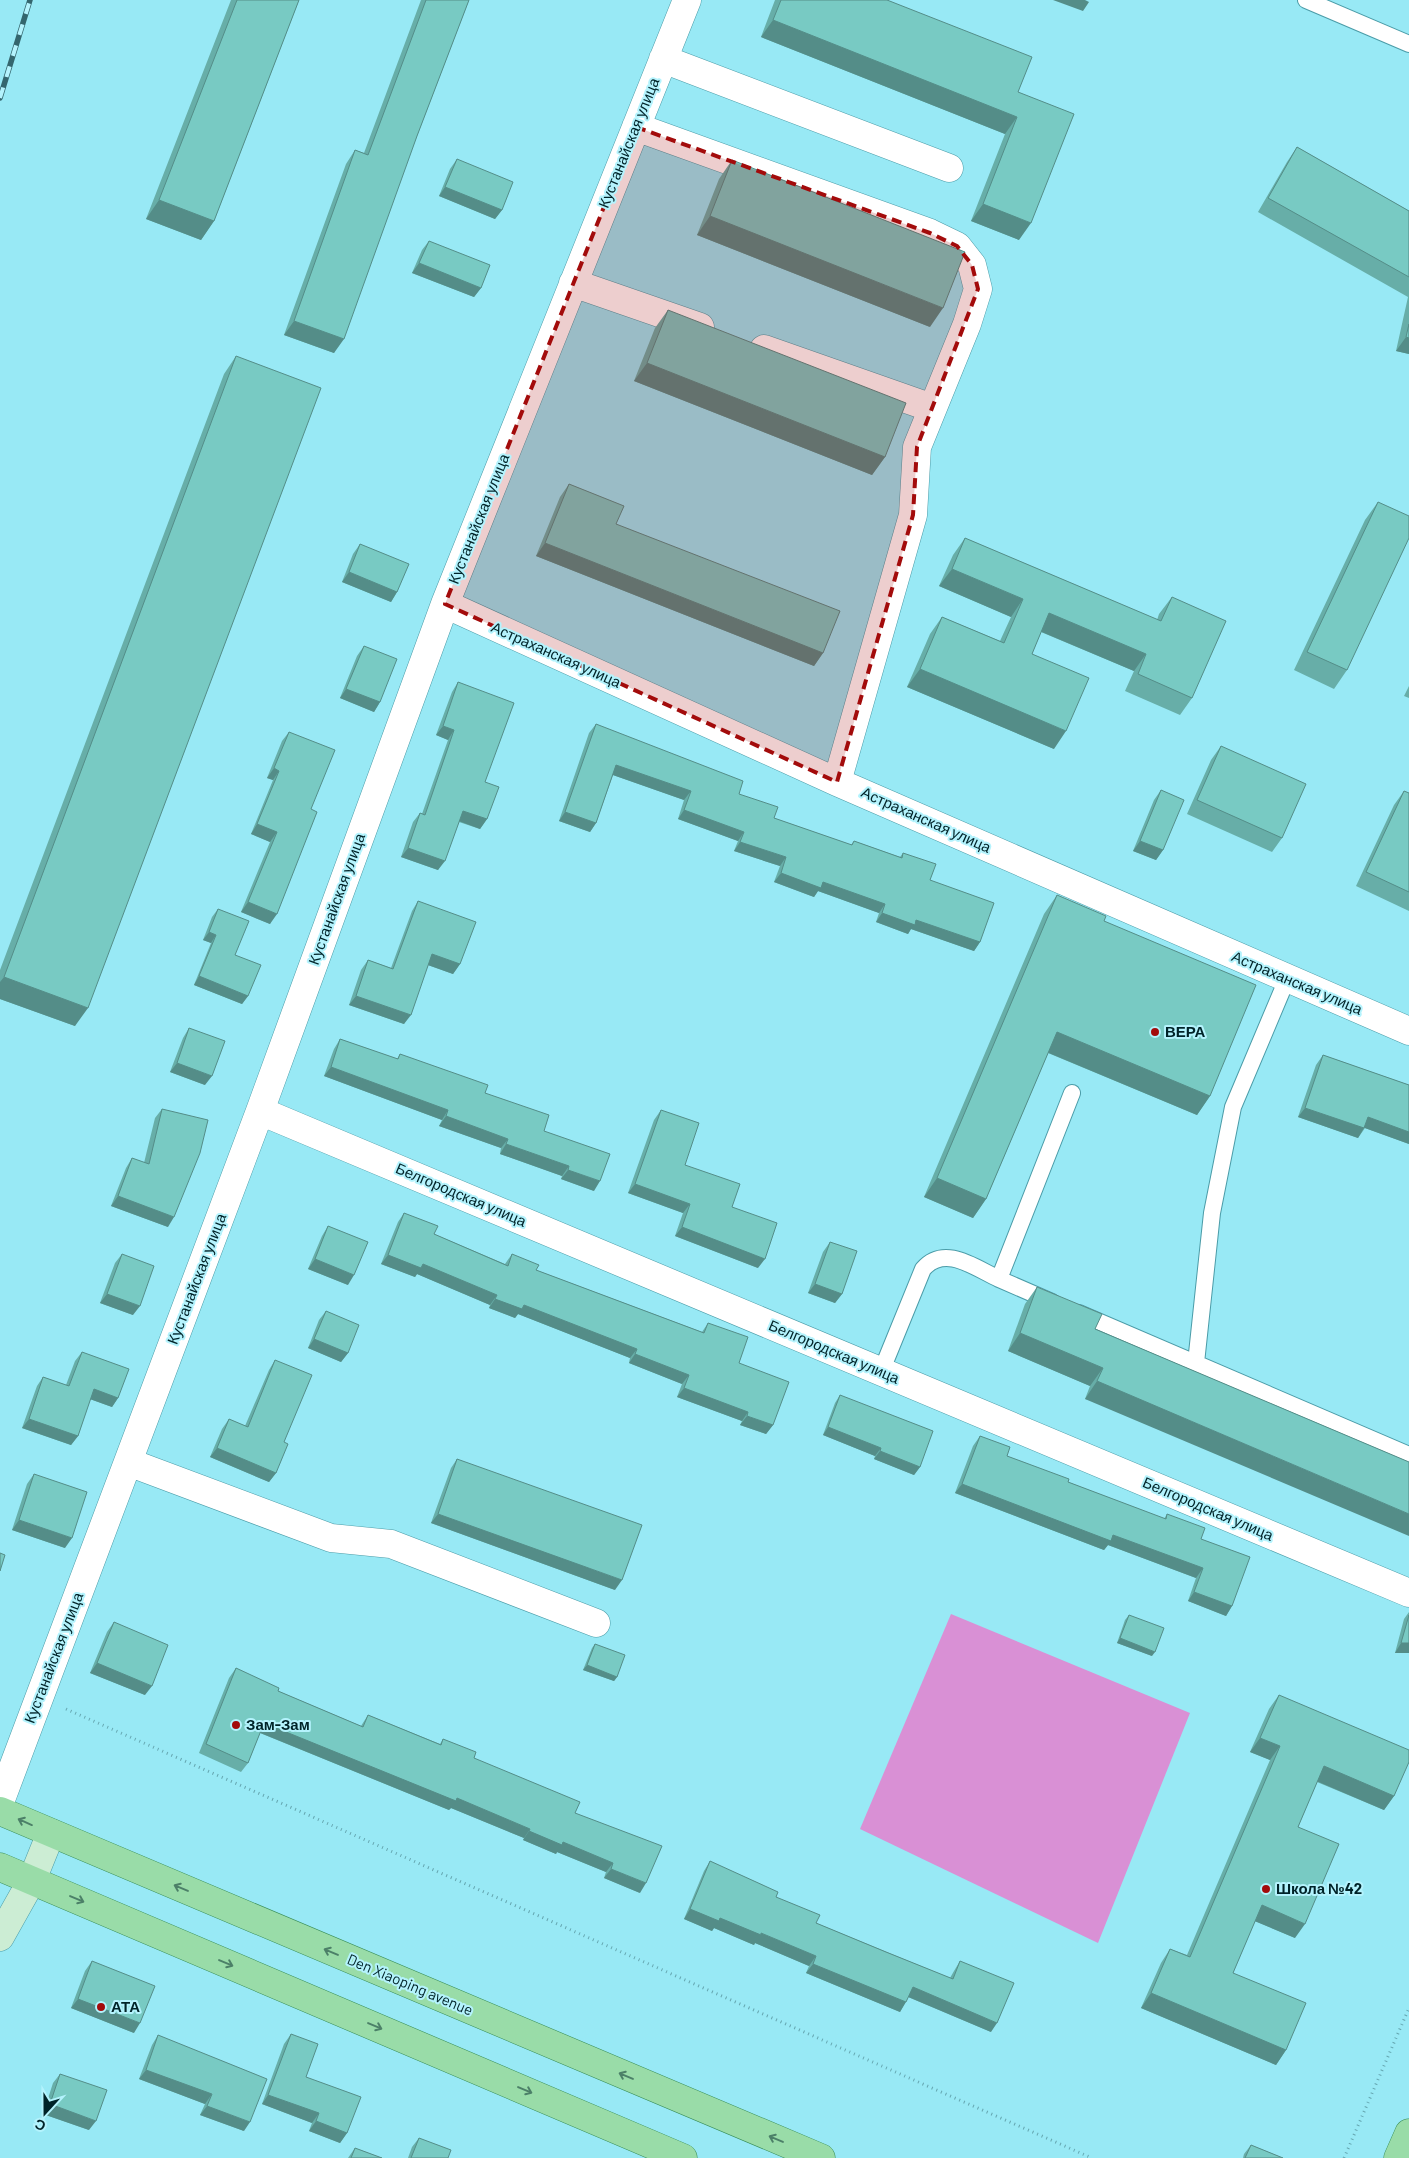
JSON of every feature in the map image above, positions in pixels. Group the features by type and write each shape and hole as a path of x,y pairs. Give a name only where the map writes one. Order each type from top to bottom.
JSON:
{"main road":[{"name":"Den Xiaoping avenue","path":"0,1811 820,2158"},
{"path":"0,1867 683,2158"},
{"path":"1398,2158 1409,2133"}],"street":[{"name":"Кустанайская улица","path":"0,1802 260,1111 444,604 686,0"},
{"path":"663,59 949,168"},
{"path":"636,127 930,233 957,246 972,265 978,288 967,324 917,447 913,515 837,782"},
{"path":"574,283 932,408"},
{"name":"Астраханская улица","path":"444,604 837,782 1409,1031"},
{"name":"Белгородская улица","path":"260,1111 1409,1593"},
{"path":"128,1462 331,1538 391,1544 596,1623"},
{"path":"0,1937 32,1880 51,1833"}],"lane":[{"path":"1306,0 1409,44"},
{"path":"1196,1363 1212,1213 1233,1107 1287,979"},
{"path":"999,1279 1072,1093"},
{"path":"881,1372 923,1269 930,1260 947,1257 956,1259 1409,1455"}],"path":[{"path":"40,1697 1092,2158"},
{"path":"1344,2158 1409,2008"}],"highlighted area":[{"path":"636,127 930,233 957,246 972,265 978,289 917,447 913,515 837,782 445,604"}],"shaded area":[{"path":"951,1614 1190,1713 1098,1943 860,1829"}],"building":[{"path":"237,0 299,0 214,221 159,200"},
{"path":"426,0 469,0 417,136 344,339 294,321 355,150 368,155"},
{"path":"781,0 887,0 1032,57 1018,92 1074,114 1031,223 983,204 1017,117 773,20"},
{"path":"1297,147 1409,211 1409,277 1268,198"},
{"path":"457,159 513,182 502,210 445,187"},
{"path":"732,160 965,252 943,308 710,216"},
{"path":"429,241 490,265 481,288 419,263"},
{"path":"668,310 906,403 885,457 647,363"},
{"path":"1409,324 1409,338 1406,337"},
{"path":"236,356 321,388 88,1008 4,977"},
{"path":"569,484 624,506 616,524 840,611 823,653 545,543"},
{"path":"1378,502 1409,516 1409,538 1347,670 1307,652"},
{"path":"965,538 1161,621 1172,597 1226,621 1192,698 1138,674 1146,654 1049,613 1032,654 1089,678 1066,731 920,669 942,617 1004,643 1023,599 952,569"},
{"path":"360,544 409,564 397,592 349,572"},
{"path":"364,646 397,659 380,702 346,689"},
{"path":"458,682 514,703 485,782 499,787 487,819 463,811 445,861 408,848 420,813 425,815 454,730 443,726"},
{"path":"596,724 743,781 739,794 778,807 774,818 852,845 854,841 902,858 903,853 936,864 930,880 994,903 980,942 916,920 915,925 882,913 885,904 823,882 821,888 781,873 786,857 740,842 744,832 684,810 691,791 616,765 596,823 565,812"},
{"path":"289,732 335,750 311,809 317,812 277,914 248,902 277,832 257,824 279,771 274,768"},
{"path":"1221,746 1306,784 1282,838 1197,800"},
{"path":"1161,790 1184,800 1163,850 1140,841"},
{"path":"1404,791 1409,793 1409,892 1366,872"},
{"path":"1057,895 1106,916 1104,921 1256,985 1210,1096 1057,1032 986,1199 937,1178"},
{"path":"418,901 476,922 460,964 432,954 411,1015 356,996 368,960 393,969"},
{"path":"218,909 249,921 235,955 261,965 248,996 199,976 216,935 209,932"},
{"path":"189,1028 225,1041 212,1076 177,1063"},
{"path":"340,1039 398,1059 400,1054 488,1085 485,1093 549,1115 544,1131 610,1154 600,1181 568,1170 569,1166 506,1144 508,1139 446,1116 448,1110 331,1067"},
{"path":"1323,1055 1409,1085 1409,1132 1368,1117 1364,1128 1305,1108"},
{"path":"162,1109 208,1120 200,1153 174,1217 118,1196 132,1158 149,1164"},
{"path":"661,1110 699,1123 685,1165 740,1184 732,1207 777,1223 765,1259 682,1227 690,1204 635,1184"},
{"path":"404,1213 438,1226 434,1234 508,1266 512,1254 539,1265 536,1270 704,1333 708,1323 748,1337 739,1363 789,1382 773,1425 747,1416 748,1412 684,1388 689,1375 635,1354 637,1349 524,1305 522,1309 495,1299 497,1295 423,1264 421,1268 388,1255"},
{"path":"328,1226 368,1242 354,1275 315,1259"},
{"path":"830,1242 857,1251 842,1294 815,1284"},
{"path":"122,1254 154,1266 140,1306 107,1294"},
{"path":"1037,1287 1102,1314 1095,1329 1409,1462 1409,1514 1097,1381 1103,1368 1020,1333"},
{"path":"326,1311 359,1325 348,1353 314,1339"},
{"path":"82,1352 129,1369 118,1398 94,1389 78,1436 29,1419 43,1377 69,1386"},
{"path":"275,1360 312,1375 284,1442 288,1444 276,1473 217,1448 229,1419 248,1427"},
{"path":"840,1395 933,1431 920,1467 880,1451 881,1448 828,1427"},
{"path":"980,1436 1010,1447 1007,1456 1069,1479 1068,1482 1166,1519 1167,1514 1205,1528 1201,1539 1250,1557 1232,1606 1194,1592 1203,1568 1113,1535 1111,1541 962,1484"},
{"path":"457,1459 642,1525 622,1580 438,1514"},
{"path":"34,1474 87,1492 72,1538 19,1520"},
{"path":"0,1553 5,1555 0,1571"},
{"path":"1129,1615 1164,1628 1155,1652 1120,1638"},
{"path":"1409,1615 1409,1643 1401,1643"},
{"path":"114,1622 168,1645 152,1686 97,1663"},
{"path":"595,1644 625,1655 617,1677 587,1665"},
{"path":"236,1668 279,1688 278,1691 363,1727 368,1715 441,1745 443,1739 476,1752 474,1758 580,1802 575,1813 662,1846 646,1883 611,1869 613,1863 563,1842 562,1845 529,1831 530,1829 457,1798 456,1801 264,1723 248,1763 206,1744"},
{"name":"Школа №42","path":"1279,1695 1409,1750 1409,1762 1394,1796 1324,1766 1298,1827 1339,1844 1305,1924 1262,1905 1233,1973 1306,2003 1286,2050 1151,1993 1170,1949 1190,1957 1280,1746 1260,1738"},
{"path":"710,1861 778,1892 776,1897 820,1915 816,1923 953,1979 960,1961 1014,1983 997,2023 913,1987 906,2002 813,1964 816,1956 761,1933 761,1935 720,1918 719,1921 690,1909"},
{"path":"92,1961 155,1986 140,2023 78,1999"},
{"path":"291,2034 318,2044 306,2077 361,2097 347,2133 316,2121 319,2113 268,2095"},
{"path":"158,2035 267,2079 250,2122 207,2106 212,2094 146,2070"},
{"path":"60,2074 107,2090 96,2121 50,2104"},
{"path":"419,2138 451,2150 448,2158 411,2158"},
{"path":"1251,2145 1283,2158 1245,2158"},
{"path":"355,2148 382,2158 351,2158"}],"railway":[{"path":"0,98 30,0"}],"place":[{"name":"ВЕРА","path":"1155,1032"},
{"name":"Зам-Зам","path":"236,1725"},
{"name":"Школа №42","path":"1266,1889"},
{"name":"АТА","path":"101,2007"}]}
